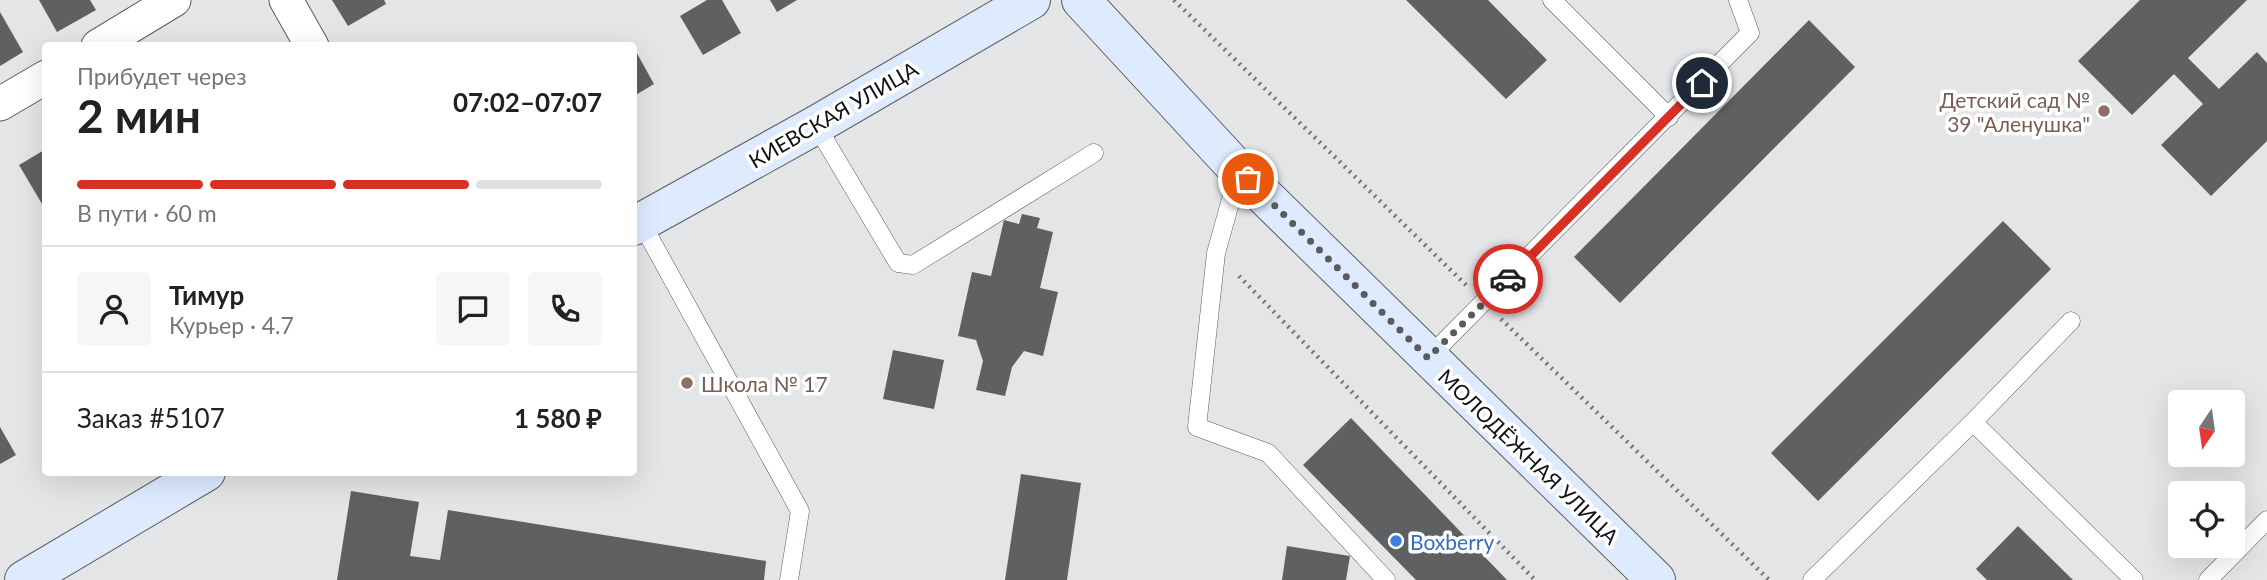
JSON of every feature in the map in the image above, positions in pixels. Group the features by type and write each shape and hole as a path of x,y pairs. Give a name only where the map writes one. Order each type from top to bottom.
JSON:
{"street":[{"path":"105,42 174,0"},
{"path":"285,0 310,42"},
{"name":"КИЕВСКАЯ УЛИЦА","path":"637,224 816,125 1031,0"},
{"name":"МОЛОДЁЖНАЯ УЛИЦА","path":"1081,0 1239,171 1656,580"},
{"path":"0,104 42,79"},
{"path":"24,580 199,476"}],"lane":[{"path":"1552,0 1669,117"},
{"path":"1428,358 1750,33 1738,0"},
{"path":"816,125 898,263 913,265 1094,153"},
{"path":"1239,171 1216,253 1197,426 1268,453 1381,578"},
{"path":"637,224 800,511 789,580"},
{"path":"1812,580 1973,422 2071,321"},
{"path":"1973,422 2134,580"},
{"path":"2208,580 2267,520"}],"path":[{"path":"1216,253 1535,580"}],"building":[{"path":"39,0 90,0 96,10 57,32"},
{"path":"332,0 384,0 386,4 348,26"},
{"path":"707,0 722,0 741,33 703,55 680,16"},
{"path":"770,0 797,0 777,12"},
{"path":"1406,0 1488,0 1547,60 1506,99"},
{"path":"2140,0 2247,0 2188,58 2219,89 2257,52 2267,63 2267,141 2211,196 2161,145 2203,104 2174,74 2132,115 2078,61"},
{"path":"0,12 23,52 0,66"},
{"path":"1809,20 1855,67 1620,303 1574,257"},
{"path":"637,53 654,84 637,94"},
{"path":"42,151 42,204 19,165"},
{"path":"1022,214 1040,218 1037,228 1053,232 1040,288 1058,292 1043,356 1024,351 1012,367 1005,396 976,390 983,361 976,340 958,336 972,272 991,276 1004,220 1019,224"},
{"path":"2003,221 2051,269 1818,501 1771,453"},
{"path":"893,350 944,360 934,409 883,399"},
{"path":"1351,418 1507,580 1416,580 1303,465"},
{"path":"0,427 16,455 0,464"},
{"path":"1021,474 1081,483 1067,580 1005,580"},
{"path":"351,491 419,502 410,556 440,560 448,510 766,561 764,580 337,580"},
{"path":"2018,526 2073,580 1987,580 1976,569"},
{"path":"1287,546 1350,556 1346,580 1282,580"}],"way so far":[{"path":"1248,179 1428,358 1508,279"}],"place":[{"name":"Детский сад № 39 \"Аленушка\"","path":"2104,111"},
{"name":"Школа № 17","path":"687,383"},
{"name":"Boxberry","path":"1396,541"}],"route":[{"path":"1508,279 1702,83"}]}
